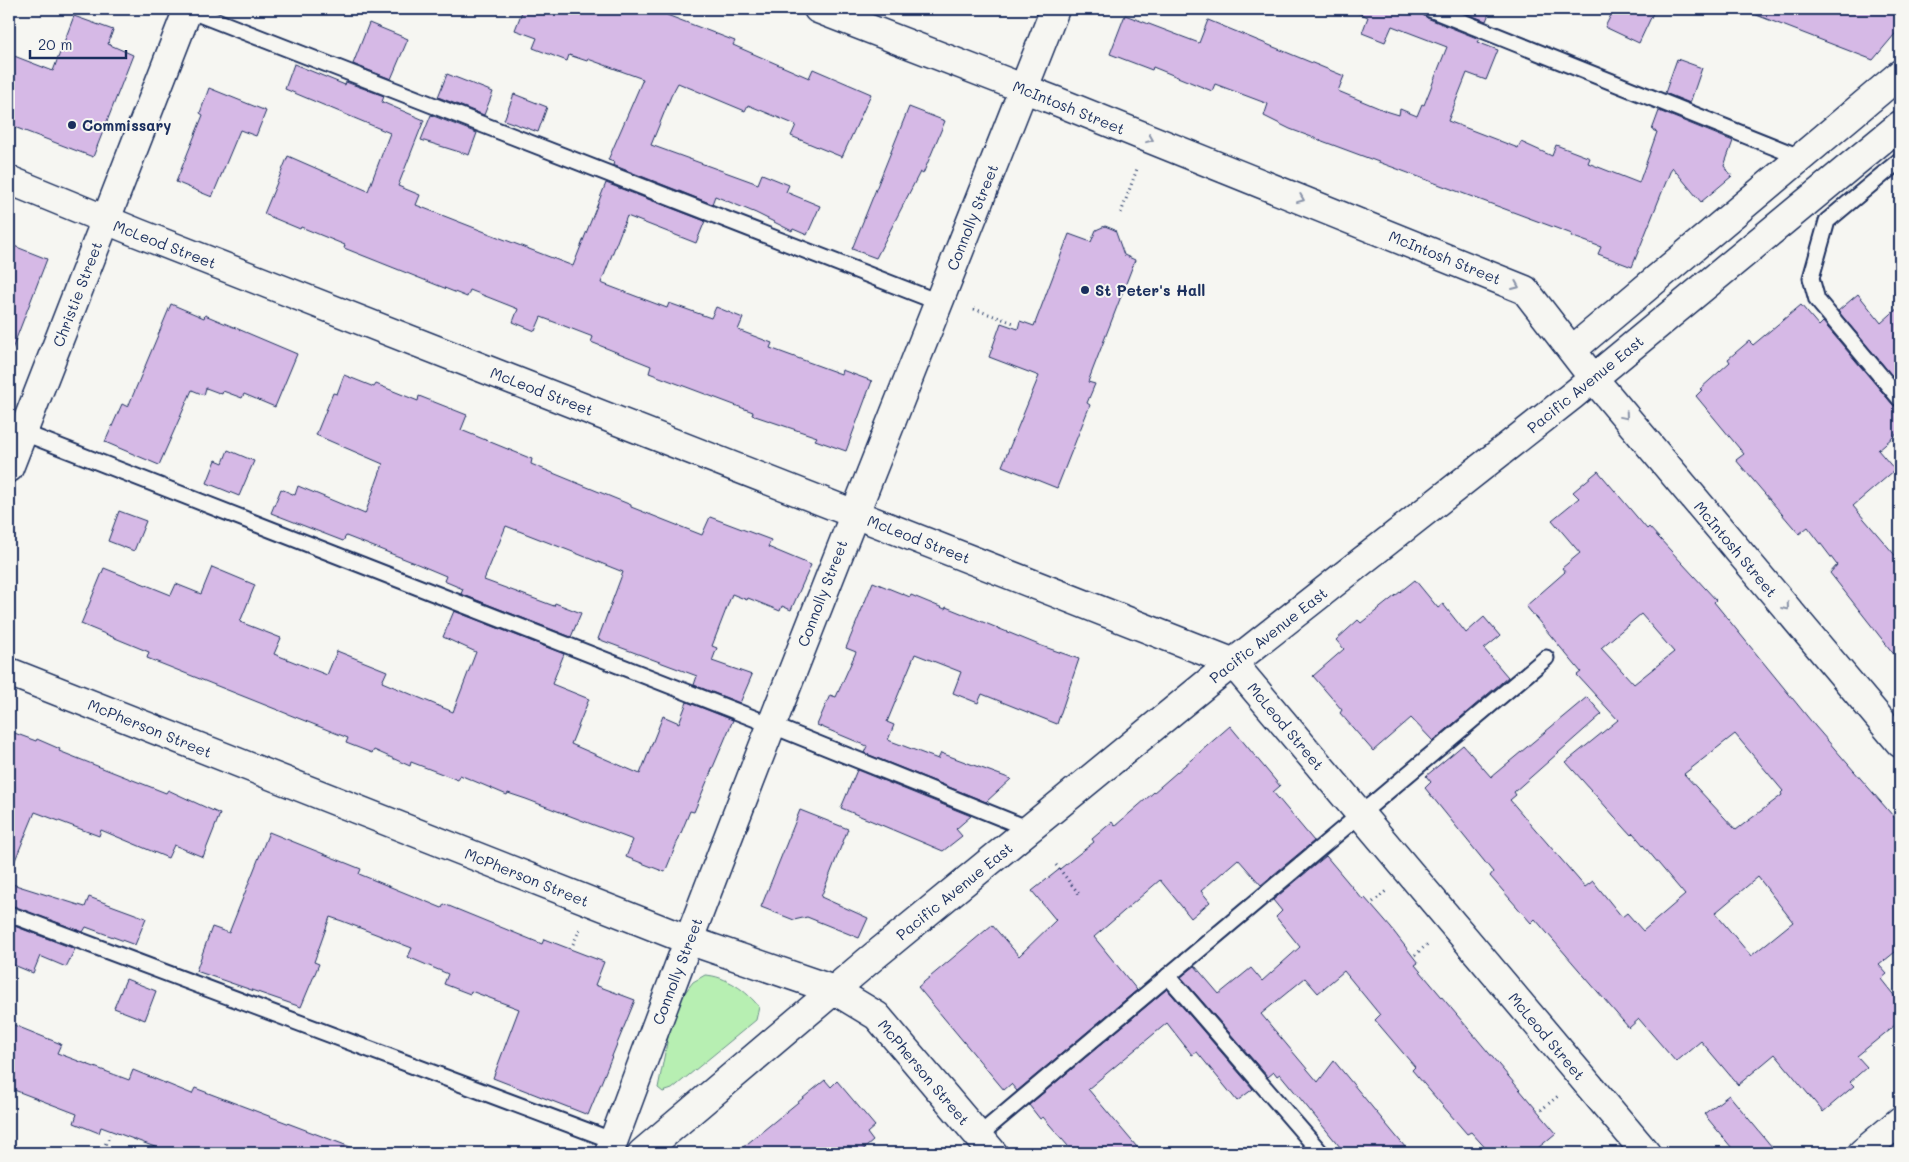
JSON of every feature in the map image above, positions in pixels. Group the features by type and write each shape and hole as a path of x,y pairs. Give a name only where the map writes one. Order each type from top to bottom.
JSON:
{"street":[{"name":"Christie Street","path":"9,468 16,430 105,220 187,9"},
{"name":"McIntosh Street","path":"818,9 1023,88 1524,290 1594,378 1900,743"},
{"name":"Connolly Street","path":"612,1147 688,940 854,514 1055,9"},
{"path":"1572,350 1900,74"},
{"name":"Pacific Avenue East","path":"642,1153 834,990 1232,662 1594,378 1900,125"},
{"name":"McLeod Street","path":"9,180 105,220 1232,662 1646,1153"},
{"name":"McPherson Street","path":"9,672 688,940 834,990 877,1016 986,1145"},
{"path":"1862,1153 1900,1121"}],"lane":[{"path":"187,9 938,302"},
{"path":"1430,9 1802,158"},
{"path":"1900,160 1827,220 1811,278 1817,300 1900,399"},
{"path":"16,430 772,725 1029,829"},
{"path":"986,1145 1168,976 1546,658"},
{"path":"9,914 612,1147"},
{"path":"1168,976 1321,1153"}],"path":[{"path":"1121,212 1139,164"},
{"path":"974,309 1014,322"},
{"path":"1056,865 1080,895"},
{"path":"1373,902 1386,891"},
{"path":"573,944 581,926"},
{"path":"1415,955 1430,942"},
{"path":"1541,1110 1561,1092"},
{"path":"101,1153 110,1135"}],"green space":[{"path":"705,975 728,981 748,995 759,1007 756,1020 672,1089 663,1092 658,1088 674,1007 693,982"}],"building":[{"path":"523,9 669,9 667,15 735,41 733,45 809,78 813,69 871,94 842,157 791,136 796,125 748,105 745,111 678,83 671,96 651,145 758,184 762,174 789,185 786,192 820,206 807,235 793,229 792,231 715,196 712,204 613,165 614,162 608,160 643,79 588,59 587,61 569,55 567,61 533,48 537,38 515,30"},
{"path":"1354,9 1421,9 1427,18 1479,39 1477,42 1498,50 1486,80 1467,73 1448,121 1518,148 1521,142 1552,156 1556,145 1590,158 1588,163 1639,183 1657,132 1652,130 1659,111 1733,141 1724,166 1732,176 1701,202 1672,167 1632,267 1598,254 1601,247 1571,236 1572,234 1290,129 1264,116 1268,104 1215,84 1212,91 1153,67 1152,70 1110,54 1125,15 1199,43 1208,20 1344,76 1338,91 1386,111 1399,115 1400,109 1417,116 1422,104 1424,105 1447,47 1392,26 1385,42 1362,33 1368,17 1353,11"},
{"path":"1455,9 1491,9 1486,21"},
{"path":"1614,9 1655,9 1639,43 1605,27"},
{"path":"1747,9 1900,9 1900,28 1873,60 1746,11"},
{"path":"74,16 113,30 108,44 133,55 93,157 9,125 9,54 53,71"},
{"path":"369,23 408,39 391,79 353,64"},
{"path":"1677,59 1702,68 1690,103 1665,93"},
{"path":"294,64 345,85 346,82 384,96 382,102 424,120 398,186 420,195 416,205 573,266 606,183 705,221 696,243 627,216 601,283 667,308 669,303 711,318 716,307 743,318 738,330 772,343 770,348 841,374 842,370 872,381 846,451 815,440 817,437 752,415 753,412 649,373 651,366 591,342 593,337 541,317 535,331 513,322 518,309 470,290 467,297 344,248 345,245 301,227 300,229 264,214 288,156 368,191 390,133 285,89"},
{"path":"447,74 493,92 484,115 438,97"},
{"path":"209,88 266,111 256,136 240,130 212,197 176,182 203,115 200,113"},
{"path":"514,94 547,107 538,132 504,120"},
{"path":"909,107 945,121 923,174 920,172 876,258 852,249"},
{"path":"431,115 477,133 469,155 421,140"},
{"name":"St Peter's Hall","path":"1105,226 1115,230 1124,255 1135,260 1088,382 1095,384 1087,403 1090,405 1057,488 1002,466 1039,376 989,357 1001,323 1018,329 1020,321 1034,326 1069,234 1091,242 1096,230"},
{"path":"9,244 47,259 11,352 9,352"},
{"path":"1858,294 1881,323 1900,306 1900,385 1838,311"},
{"path":"171,304 204,318 205,315 297,354 275,407 244,394 242,398 223,391 222,394 206,388 204,395 192,390 159,465 105,442 122,404 128,407"},
{"path":"1801,305 1819,326 1823,322 1893,405 1900,408 1900,431 1878,450 1895,470 1853,506 1900,561 1900,662 1830,573 1837,565 1808,527 1799,534 1736,460 1744,454 1696,396 1702,390 1700,389 1730,362 1728,359 1749,341 1753,345"},
{"path":"344,375 374,387 376,384 418,401 419,396 467,415 461,430 532,459 531,464 631,505 631,507 702,535 710,517 771,540 768,547 811,565 791,610 782,606 780,611 748,598 747,600 732,594 712,646 717,648 712,661 752,675 740,703 694,685 697,676 598,639 623,572 506,526 484,580 554,606 555,603 581,613 571,637 461,594 463,589 444,581 446,576 415,563 346,536 343,541 271,513 281,489 295,495 298,486 365,514 383,464 316,435 333,393 337,394"},
{"path":"228,450 254,461 239,496 207,483 216,460 223,463"},
{"path":"1598,471 1647,529 1649,527 1716,600 1714,602 1815,726 1900,824 1900,948 1879,965 1887,974 1881,979 1900,1003 1900,1021 1857,1056 1867,1067 1850,1082 1854,1086 1823,1112 1775,1054 1738,1085 1701,1041 1676,1062 1639,1019 1629,1028 1535,919 1531,923 1490,876 1493,872 1425,788 1431,782 1426,776 1463,745 1491,777 1587,697 1602,714 1514,792 1516,795 1510,800 1585,887 1593,881 1622,917 1627,913 1643,931 1685,895 1633,833 1631,835 1566,762 1618,720 1577,675 1581,672 1526,606 1565,572 1562,568 1580,553 1552,520 1579,498 1573,492","holes":["1641,614 1674,652 1634,684 1601,648","1735,734 1783,791 1782,795 1736,830 1684,774","1758,877 1793,922 1751,956 1715,913"]},
{"path":"119,511 146,521 134,551 108,541"},
{"path":"212,567 255,585 240,622 281,638 274,654 327,675 337,651 387,671 382,682 453,712 476,652 443,637 454,611 564,654 552,684 589,699 571,744 640,774 663,716 679,723 687,702 733,720 694,812 690,811 665,872 626,857 633,840 526,799 508,793 507,795 460,775 458,780 411,762 410,766 374,750 372,753 346,743 348,738 147,658 149,652 81,624 104,568 171,595 176,584 201,594"},
{"path":"1415,580 1438,608 1443,604 1466,633 1484,617 1500,636 1484,649 1508,677 1433,741 1411,718 1373,751 1340,713 1342,710 1313,676 1344,649 1336,640 1358,620 1361,623"},
{"path":"873,582 945,609 946,607 1039,645 1079,659 1057,724 982,694 978,703 953,693 961,672 915,654 887,722 894,725 888,740 938,759 941,753 1011,779 986,802 864,753 867,746 817,725 830,695 836,697 856,652 846,648"},
{"path":"1230,726 1280,786 1273,792 1314,841 1261,885 1238,859 1201,891 1210,902 1191,918 1160,880 1094,937 1137,990 1017,1091 1011,1084 1004,1090 918,987 992,925 1019,956 1056,920 1032,891 1094,842 1092,839 1112,822 1115,826"},
{"path":"9,731 36,741 37,739 60,749 59,751 166,793 168,790 220,814 203,857 174,845 168,858 101,830 99,836 35,812 11,870 9,870"},
{"path":"857,770 971,816 956,829 962,836 943,851 841,808"},
{"path":"800,810 848,829 821,897 868,918 859,938 807,917 794,920 761,907"},
{"path":"269,832 361,869 359,874 442,908 444,904 542,944 544,939 604,962 595,985 635,1000 588,1115 493,1078 519,1009 471,991 470,994 444,984 448,974 408,957 412,948 342,921 330,917 314,962 319,964 301,1007 196,971 212,927 229,933"},
{"path":"1326,856 1363,900 1365,898 1391,928 1418,963 1415,965 1556,1133 1532,1153 1490,1153 1471,1132 1467,1134 1412,1070 1415,1067 1375,1020 1380,1015 1344,971 1318,993 1305,978 1261,1014 1318,1082 1334,1061 1410,1153 1345,1153 1280,1074 1277,1076 1274,1072 1268,1077 1181,977 1195,966 1219,994 1251,968 1262,981 1300,947 1276,917 1282,911 1273,900"},
{"path":"9,883 85,907 89,897 146,918 135,945 86,927 83,932 9,905"},
{"path":"9,924 75,949 66,967 40,956 33,973 9,963"},
{"path":"126,979 156,991 145,1020 114,1008"},
{"path":"1167,989 1253,1089 1237,1101 1197,1052 1192,1055 1167,1023 1088,1089 1142,1153 1074,1153 1043,1117 1040,1119 1029,1105"},
{"path":"9,1023 61,1044 57,1053 129,1080 133,1070 192,1094 195,1088 361,1151 360,1153 171,1153 101,1127 99,1133 74,1123 77,1114 9,1088"},
{"path":"825,1080 831,1087 837,1081 875,1126 867,1133 873,1141 859,1153 736,1153"},
{"path":"1729,1095 1777,1153 1736,1153 1704,1114"}],"place":[{"name":"Commissary","path":"72,125"},
{"name":"St Peter's Hall","path":"1085,290"}]}
